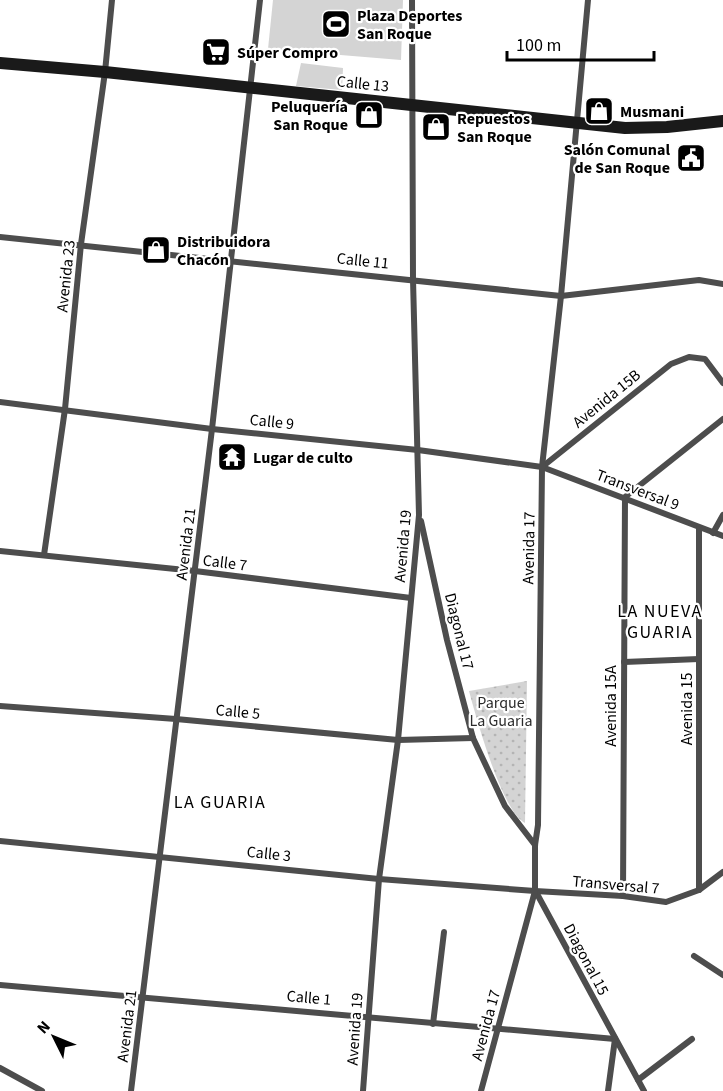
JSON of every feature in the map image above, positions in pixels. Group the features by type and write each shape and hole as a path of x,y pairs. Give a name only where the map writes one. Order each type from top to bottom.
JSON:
{"street":[{"name":"Avenida 23","path":"44,555 65,409 81,244 105,72 112,0"},
{"name":"Avenida 21","path":"131,1091 212,429 230,260 252,89 260,0"},
{"name":"Avenida 19","path":"363,1091 379,879 398,740 419,515 413,279 412,0"},
{"name":"Avenida 17","path":"481,1091 535,891 535,845 538,825 542,467 561,296 588,0"},
{"name":"Calle 13","path":"0,63 105,72 577,124 636,128 723,122"},
{"name":"Calle 11","path":"0,237 561,296 699,280 723,284"},
{"name":"Avenida 15B","path":"542,467 671,364 690,357 705,359 723,382"},
{"name":"Calle 9","path":"0,402 212,429 418,450 542,467"},
{"path":"625,497 723,419"},
{"name":"Transversal 9","path":"542,467 723,536"},
{"name":"Avenida 15A","path":"624,896 625,497"},
{"name":"Diagonal 17","path":"419,515 447,640 473,738 505,806 535,845"},
{"path":"713,532 723,515"},
{"name":"Avenida 15","path":"699,528 699,890"},
{"name":"Calle 7","path":"0,551 411,598"},
{"path":"624,662 699,659"},
{"name":"Calle 5","path":"0,706 176,719 398,740 473,738"},
{"name":"Calle 3","path":"0,841 160,855 379,879 535,891"},
{"name":"Transversal 7","path":"535,891 624,896 666,902 699,890 723,872"},
{"name":"Diagonal 15","path":"535,891 644,1091"},
{"path":"433,1023 444,932"},
{"path":"694,956 722,972"},
{"name":"Calle 1","path":"0,985 615,1039"},
{"path":"608,1091 615,1039"},
{"path":"638,1080 692,1039"},
{"path":"0,1068 42,1091"}],"green space":[{"name":"Plaza Deportes San Roque","path":"273,0 403,0 401,60 268,49"},
{"path":"301,63 343,68 342,90 296,86"},
{"name":"Parque La Guaria","path":"527,681 525,823 516,815 499,783 469,691"}],"place":[{"name":"Plaza Deportes San Roque","path":"336,24"},
{"name":"Súper Compro","path":"216,52"},
{"name":"Musmani","path":"599,111"},
{"name":"Peluquería San Roque","path":"369,115"},
{"name":"Repuestos San Roque","path":"436,127"},
{"name":"Salón Comunal de San Roque","path":"691,158"},
{"name":"Distribuidora Chacón","path":"156,250"},
{"name":"Lugar de culto","path":"232,457"}],"district":[{"name":"LA NUEVA GUARIA","path":"660,621"},
{"name":"LA GUARIA","path":"220,802"}]}
